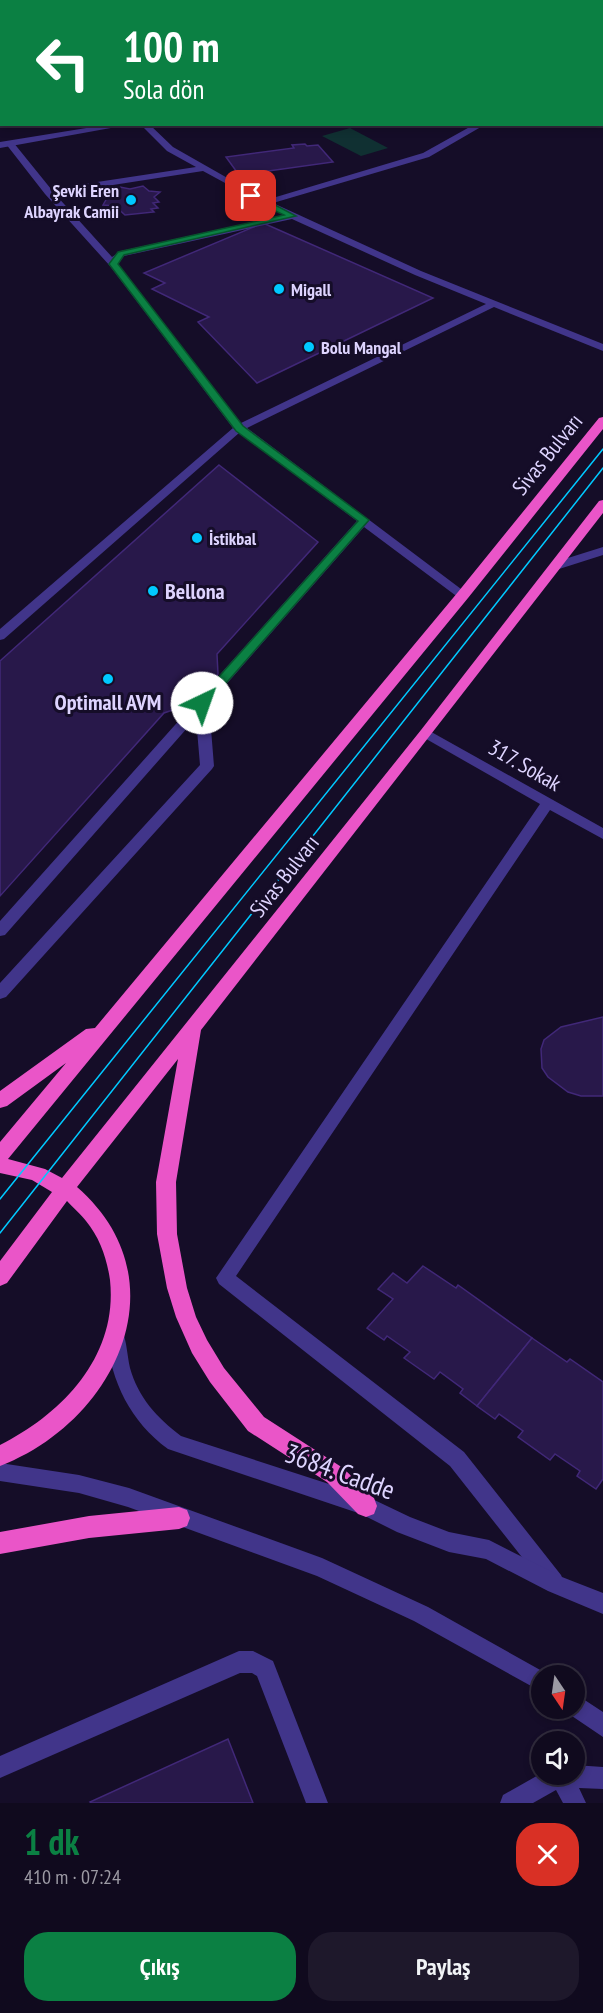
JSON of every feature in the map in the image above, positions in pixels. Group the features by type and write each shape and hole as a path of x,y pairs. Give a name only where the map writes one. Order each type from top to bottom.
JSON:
{"highway":[{"name":"Sivas Bulvarı","path":"0,1155 463,595 603,421"},
{"name":"Sivas Bulvarı","path":"0,1276 65,1189 426,733 603,504"},
{"path":"0,1101 112,1020"},
{"path":"193,1027 166,1182 167,1234 177,1288 186,1317 217,1375 256,1424 335,1475 366,1506"},
{"path":"0,1165 44,1177 65,1189 85,1205 96,1218 113,1247 120,1272 122,1298 110,1353 95,1379 76,1404 51,1426 23,1445 0,1456"},
{"path":"0,1543 48,1532 111,1522 178,1518"}],"street":[{"path":"5,145 117,126"},
{"path":"146,126 170,149 265,203 493,304 603,348"},
{"path":"265,203 426,155 478,126"},
{"path":"5,145 83,228 113,264 239,428 463,595"},
{"path":"48,192 202,169"},
{"path":"113,264 121,254 292,216"},
{"path":"0,636 239,428 493,304"},
{"path":"0,931 364,520"},
{"path":"556,566 603,551"},
{"path":"0,993 207,766 202,703"},
{"name":"317. Sokak","path":"426,733 603,834"},
{"path":"548,803 225,1278 457,1459 555,1584"},
{"name":"3684. Cadde","path":"115,1336 117,1356 131,1396 160,1434 192,1451 366,1506 404,1525 450,1542 489,1550 555,1584 603,1604"},
{"path":"0,1472 79,1484 129,1498 178,1518 248,1540 322,1568 421,1614 531,1675"},
{"path":"0,1767 248,1660 256,1662 265,1669 317,1803"},
{"path":"585,1712 603,1726"},
{"path":"585,1777 603,1778"},
{"path":"511,1803 542,1785"},
{"path":"565,1785 575,1803"}],"green space":[{"path":"350,128 388,148 361,156 322,136"}],"building":[{"path":"305,144 307,146 318,145 333,162 239,175 226,157 294,148 292,145"},
{"name":"Şevki Eren Albayrak Camii","path":"143,186 149,191 160,192 154,197 159,202 153,203 158,208 151,209 154,212 125,215 115,206 103,205 107,198 103,194 117,191 120,187 130,189"},
{"path":"263,223 433,298 257,383 198,322 209,317 152,289 165,283 144,273"},
{"name":"Optimall AVM","path":"219,465 318,542 217,654 218,674 203,695 190,704 164,713 0,896 0,661"},
{"path":"603,1017 603,1096 581,1096 568,1092 548,1077 542,1068 541,1049 544,1040 561,1027"},
{"path":"423,1266 456,1288 458,1285 532,1338 477,1406 460,1393 463,1389 440,1372 434,1379 404,1358 410,1352 387,1336 384,1340 367,1328 393,1299 378,1289 393,1273 407,1283"},
{"path":"532,1338 567,1362 570,1359 603,1382 603,1479 596,1489 577,1476 580,1471 555,1454 550,1460 518,1437 523,1431 499,1414 495,1419 477,1406"},
{"path":"228,1739 253,1803 90,1802"}],"tram line":[{"path":"0,1199 603,449"},
{"path":"0,1233 603,468"}],"place":[{"name":"Şevki Eren Albayrak Camii","path":"131,200"},
{"name":"Migall","path":"279,289"},
{"name":"Bolu Mangal","path":"309,347"},
{"name":"İstikbal","path":"197,538"},
{"name":"Bellona","path":"153,591"},
{"name":"Optimall AVM","path":"108,679"}],"route":[{"path":"202,703 364,520 239,428 113,264 121,254 292,216 251,196"}]}
